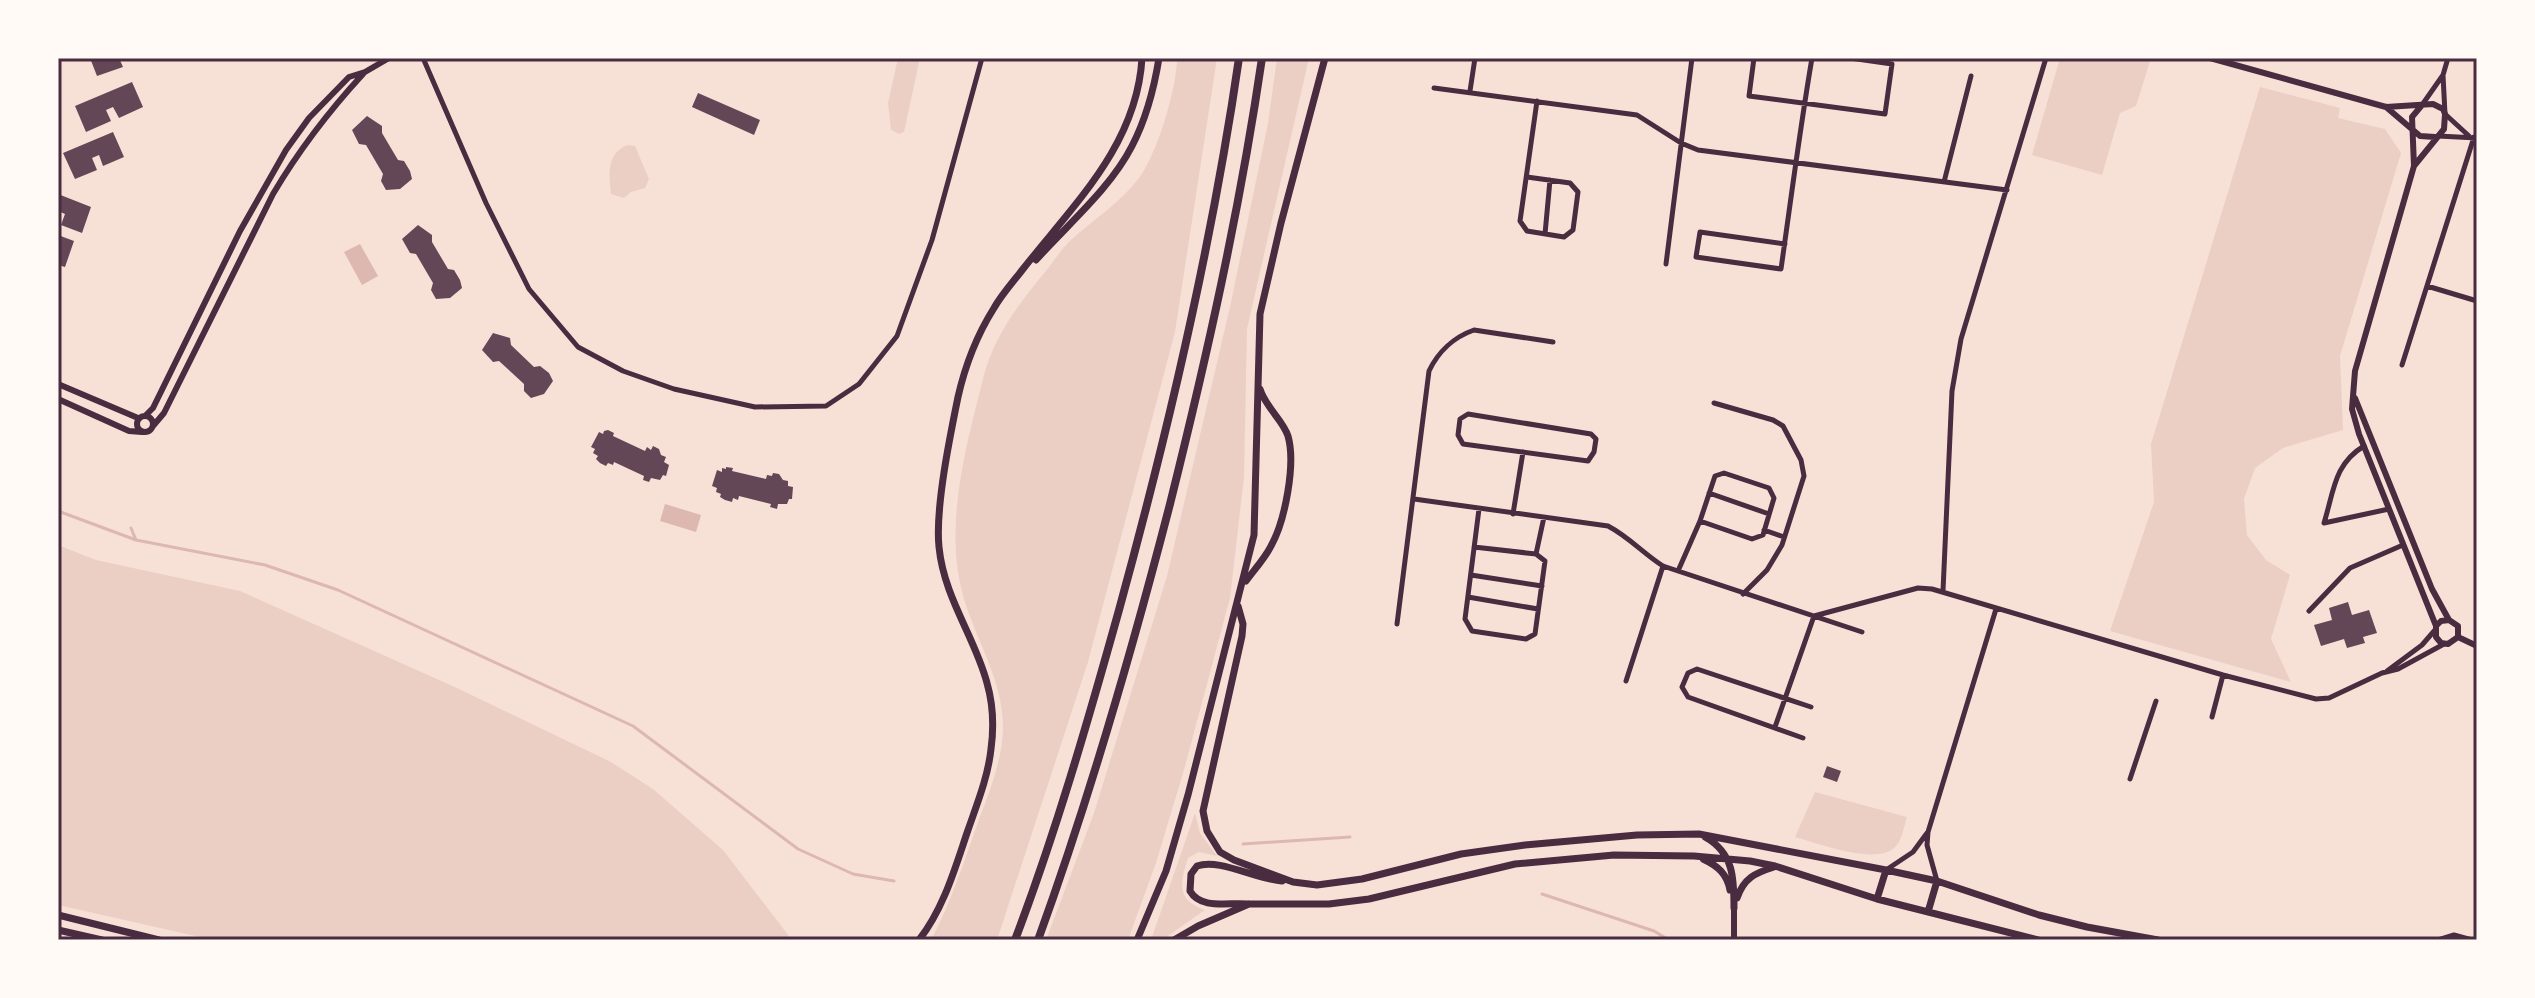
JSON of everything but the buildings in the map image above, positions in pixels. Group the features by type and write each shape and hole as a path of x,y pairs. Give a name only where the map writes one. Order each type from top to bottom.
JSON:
{"highway":[{"path":"1015,940 1090,710 1154,478 1203,267 1239,58"},
{"path":"1038,940 1110,724 1162,534 1219,303 1262,58"}],"main road":[{"path":"919,940 932,923 951,880 984,785 991,749 993,715 987,682 957,615 939,548 939,521 959,396 974,346 994,306 1098,175 1121,140 1132,113 1142,58"},
{"path":"1021,273 1115,173 1132,147 1146,115 1159,58"},
{"path":"1137,940 1166,871 1238,606 1254,526 1258,335 1264,293 1324,60"},
{"path":"1242,586 1271,546 1285,504 1288,477 1288,438 1268,409 1257,381"},
{"path":"1238,606 1243,624 1242,636 1204,797 1205,823 1220,852 1293,882"},
{"path":"1699,834 1711,840 1729,858 1734,872 1734,908"},
{"path":"2038,940 1877,899 1775,866 1729,858 1614,855 1564,858 1488,869 1369,899 1329,904 1211,904 1198,900 1190,891 1191,874 1197,866 1214,863 1259,878 1317,885 1411,869 1461,854 1525,845 1637,835 1699,834 1937,881 2039,915 2158,940"},
{"path":"1694,856 1720,869 1728,879 1734,908"},
{"path":"1734,908 1745,881 1755,873 1775,866"},
{"path":"1877,899 1886,870"},
{"path":"1928,912 1937,881"},
{"path":"1174,940 1249,904"},
{"path":"58,915 159,940"},
{"path":"58,930 102,940"}],"street":[{"path":"58,384 138,418 146,415 153,408 267,181 286,150 329,94 349,77 389,58"},
{"path":"423,58 486,203 529,289 578,347 623,371 674,389 755,407 769,407 826,406 859,384 897,336 932,240 982,58"},
{"path":"1470,91 1475,58"},
{"path":"1666,264 1692,58"},
{"path":"1754,58 1749,96 1885,114 1892,64 1850,58"},
{"path":"1785,244 1700,232 1696,257 1781,269 1785,244 1795,162 1812,58"},
{"path":"1943,591 1954,378 1961,339 2046,58"},
{"path":"2210,58 2386,107 2438,106 2473,137"},
{"path":"2444,644 2436,637 2354,421 2353,394 2355,371 2414,166 2414,112 2443,75 2448,58"},
{"path":"58,399 129,431 142,432 153,426 164,413 292,161 319,124 365,72"},
{"path":"2414,166 2444,129 2443,75"},
{"path":"1944,182 1971,76"},
{"path":"1434,88 1637,115 1698,150 2007,190"},
{"path":"1527,177 1570,183 1578,192 1573,230 1564,237 1527,231 1520,221 1537,101"},
{"path":"2386,107 2420,136 2473,137"},
{"path":"2402,365 2473,137"},
{"path":"1545,234 1550,180"},
{"path":"2427,286 2477,301"},
{"path":"1397,624 1429,371 1435,358 1461,334 1474,330 1553,342"},
{"path":"2353,394 2432,589 2449,620 2458,626 2458,637 2452,643 2444,644 2398,669 2386,671"},
{"path":"1714,403 1773,420 1783,426 1801,460 1804,476 1784,537 1767,570 1743,594"},
{"path":"1468,414 1591,434 1596,439 1594,452 1588,461 1523,452 1463,444 1458,435 1460,419 1468,414"},
{"path":"146,415 152,419 153,426"},
{"path":"138,418 137,427 142,432"},
{"path":"2364,446 2350,454 2343,463 2324,523 2399,507"},
{"path":"1513,514 1523,452"},
{"path":"1678,571 1715,476 1724,473 1769,488 1774,498 1763,535 1752,539 1700,521"},
{"path":"1709,493 1769,514"},
{"path":"1414,499 1608,526 1626,536 1648,557 1663,566 1862,632"},
{"path":"1474,547 1536,554 1545,561 1535,634 1526,639 1472,631 1465,619 1471,575 1474,547 1479,509"},
{"path":"1536,554 1544,517"},
{"path":"1764,530 1784,537"},
{"path":"2309,611 2350,568 2412,541"},
{"path":"1626,681 1663,566"},
{"path":"1471,575 1542,586"},
{"path":"1814,616 1918,588 1943,591 2223,675 2316,699 2329,698 2386,671 2422,645 2441,621 2449,620"},
{"path":"1468,597 1538,609"},
{"path":"1937,881 1927,845 1928,832 1996,609"},
{"path":"1775,727 1814,616"},
{"path":"2458,637 2477,646"},
{"path":"1803,738 1688,697 1682,687 1688,673 1697,669 1811,707"},
{"path":"2212,717 2223,675"},
{"path":"2130,779 2156,701"},
{"path":"1886,870 1913,852 1928,832"},
{"path":"1734,908 1734,940"},
{"path":"2438,940 2454,935 2472,940"}],"shaded area":[{"path":"898,58 920,58 904,132 899,134 891,130 888,103"},
{"path":"1177,58 1217,58 1175,332 1088,662 997,940 931,940 951,897 986,800 998,765 1002,741 1002,709 998,690 964,597 956,553 961,476 984,375 1002,331 1029,292 1069,242 1124,195 1146,167 1165,120"},
{"path":"1277,58 1309,58 1247,329 1244,477 1230,598 1184,770 1156,863 1128,940 1046,940 1094,813 1167,576 1230,307 1268,123"},
{"path":"2060,58 2151,58 2136,106 2120,113 2102,175 2032,155"},
{"path":"2260,87 2340,108 2338,118 2385,129 2401,153 2340,356 2343,430 2283,448 2255,468 2244,499 2247,535 2266,560 2290,575 2271,639 2291,682 2110,631 2154,502 2151,444"},
{"path":"628,145 635,146 649,179 645,188 631,192 624,198 611,194 610,165 616,153"},
{"path":"360,244 378,276 362,285 344,252"},
{"path":"665,504 701,515 696,532 660,521"},
{"path":"58,545 96,560 240,591 457,688 611,762 653,789 723,850 792,940 213,940 58,905"},
{"path":"1815,792 1907,817 1897,844 1886,852 1861,854 1795,837"},
{"path":"1195,813 1200,833 1217,856 1199,852 1188,858 1182,883 1189,901 1205,910 1162,940 1151,940"}],"waterway":[{"path":"58,511 136,540 265,565 338,590 633,726 798,849 853,874 894,881"},
{"path":"131,528 136,540"},
{"path":"1243,844 1350,837"},
{"path":"1542,894 1654,931 1669,940"}]}
